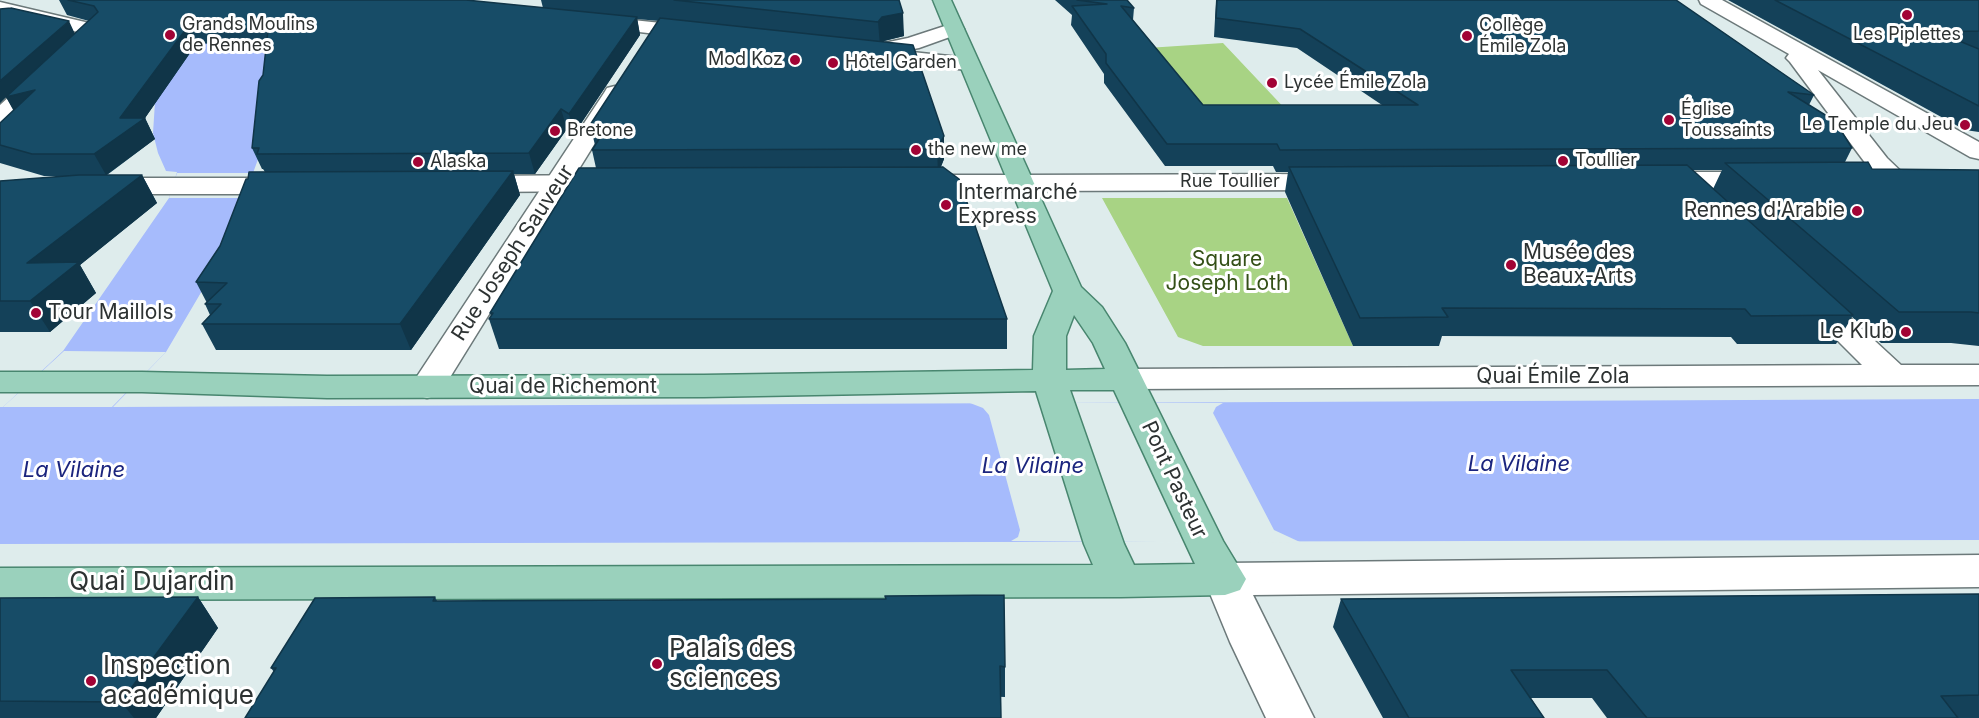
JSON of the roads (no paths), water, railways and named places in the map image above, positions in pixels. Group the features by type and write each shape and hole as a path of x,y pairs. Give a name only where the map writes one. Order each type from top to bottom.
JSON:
{"main road":[{"path":"942,0 1068,291 1050,336 1052,390 1104,544 1122,581"},
{"name":"Pont Pasteur","path":"1068,291 1091,314 1132,390 1215,562"},
{"name":"Quai de Richemont","path":"15,382 142,382 327,387 704,386 1132,390"},
{"name":"Quai Dujardin","path":"0,584 1122,581 1215,562"}],"street":[{"path":"1708,0 1788,47 1979,152"},
{"path":"0,8 95,30 78,46"},
{"path":"577,20 724,36"},
{"name":"Rue Joseph Sauveur","path":"427,387 657,28"},
{"path":"954,29 912,44 856,51 968,64"},
{"path":"1788,47 1878,163 1909,179 1862,180"},
{"path":"0,118 61,62"},
{"path":"1636,180 1790,180"},
{"path":"1683,180 1709,204"},
{"name":"Rue Toullier","path":"889,183 1354,182"},
{"path":"448,185 636,183"},
{"path":"81,186 305,186"},
{"path":"1795,284 1892,375"},
{"name":"Quai Émile Zola","path":"1132,390 1979,375"},
{"path":"1290,718 1215,562 1979,571"}],"water":[{"name":"La Vilaine","path":"316,0 253,173 206,284 166,352 113,407 1979,399 1979,540 0,544 0,407 3,407 63,351 169,198 177,172 166,171 158,153 153,133 155,102 174,71 205,36"}],"place":[{"name":"Les Piplettes","path":"1907,15"},
{"name":"Grands Moulins de Rennes","path":"170,35"},
{"name":"Collège Émile Zola","path":"1467,36"},
{"name":"Mod Koz","path":"795,60"},
{"name":"Hôtel Garden","path":"833,63"},
{"name":"Lycée Émile Zola","path":"1272,83"},
{"name":"Église Toussaints","path":"1669,120"},
{"name":"Le Temple du Jeu","path":"1965,125"},
{"name":"Bretone","path":"555,131"},
{"name":"the new me","path":"916,150"},
{"name":"Toullier","path":"1563,161"},
{"name":"Alaska","path":"418,162"},
{"name":"Intermarché Express","path":"946,205"},
{"name":"Rennes d'Arabie","path":"1857,211"},
{"name":"Musée des Beaux-Arts","path":"1511,265"},
{"name":"Tour Maillols","path":"36,313"},
{"name":"Le Klub","path":"1906,332"},
{"name":"Palais des sciences","path":"657,664"},
{"name":"Inspection académique","path":"91,681"}],"park label":[{"name":"Square Joseph Loth","path":"1227,272"}]}
